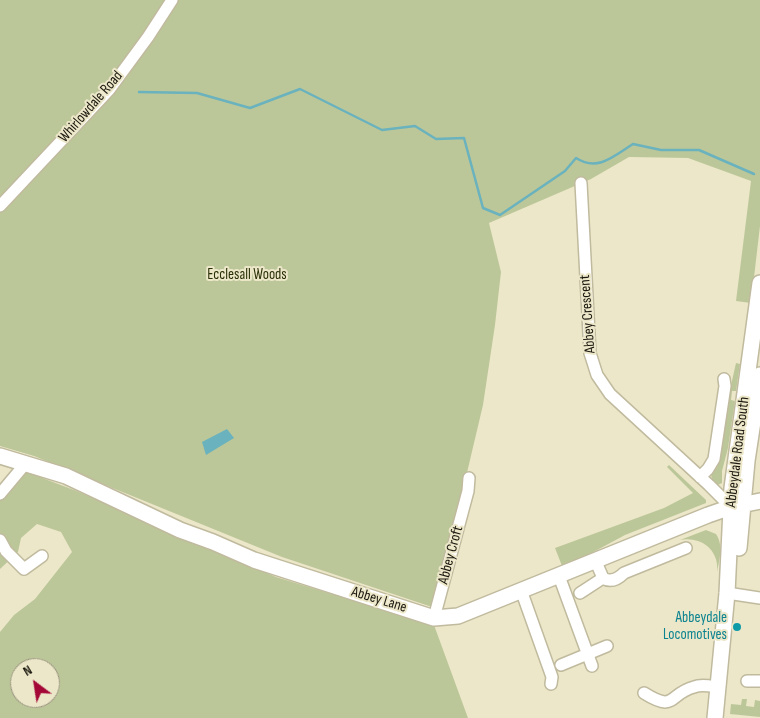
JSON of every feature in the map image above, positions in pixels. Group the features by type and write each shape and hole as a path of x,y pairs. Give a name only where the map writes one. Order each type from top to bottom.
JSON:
{"main road":[{"name":"Abbeydale Road South","path":"715,718 730,542 737,506 760,283"},
{"name":"Abbeydale Road South","path":"727,592 738,563 737,506 746,475 760,375"},
{"name":"Abbey Lane","path":"0,456 66,476 180,530 254,560 434,618 458,616 702,518 760,500"},
{"path":"746,475 760,491"},
{"path":"702,518 723,529 730,542"}],"street":[{"name":"Whirlowdale Road","path":"0,206 109,90 148,37 172,0"},
{"name":"Abbey Crescent","path":"581,183 590,353 601,382 610,394 700,477 737,506"},
{"name":"Abbeydale Road South","path":"700,477 714,459 726,386 724,379"},
{"path":"0,494 26,463"},
{"name":"Abbey Croft","path":"434,618 472,492 469,478"},
{"path":"0,540 6,551 24,569 42,556"},
{"path":"596,562 603,578 608,580 615,579 624,573 686,548"},
{"path":"559,576 590,660"},
{"path":"580,593 603,578"},
{"path":"521,590 552,677 551,684"},
{"path":"727,592 760,598"},
{"path":"562,665 590,660 607,646"},
{"path":"747,681 760,680"},
{"path":"644,693 658,701 667,702 693,687 718,686"}],"green space":[{"name":"Ecclesall Woods","path":"0,0 760,0 760,226 751,303 736,301 751,181 688,158 629,157 591,179 489,223 501,272 495,325 483,405 435,608 282,557 34,456 0,446"},
{"path":"736,363 740,364 736,391 732,391 731,400 735,401 728,448 722,471 722,483 718,485 712,480 711,474"},
{"path":"669,465 706,500 706,503 625,535 586,556 562,566 555,548 664,508 693,493 667,467"},
{"path":"24,471 74,490 276,577 434,625 468,718 0,718 0,632 14,615 35,599 72,552 61,532 37,524 21,538 18,552 0,569 0,499"},
{"path":"706,530 716,534 720,543 717,573 716,558 708,547 695,540 680,540"},
{"path":"742,699 747,699 746,706 754,707 755,700 760,701 760,717 730,714 731,704 741,705"}],"water":[{"path":"227,429 234,438 206,455 202,442"}],"waterway":[{"path":"139,92 197,93 250,108 300,89 382,130 415,126 436,139 464,138 483,208 500,215 565,171 576,158 584,162 599,163 606,161 633,144 661,150 699,150 754,174"}],"place":[{"name":"Abbeydale Locomotives","path":"737,627"}]}
